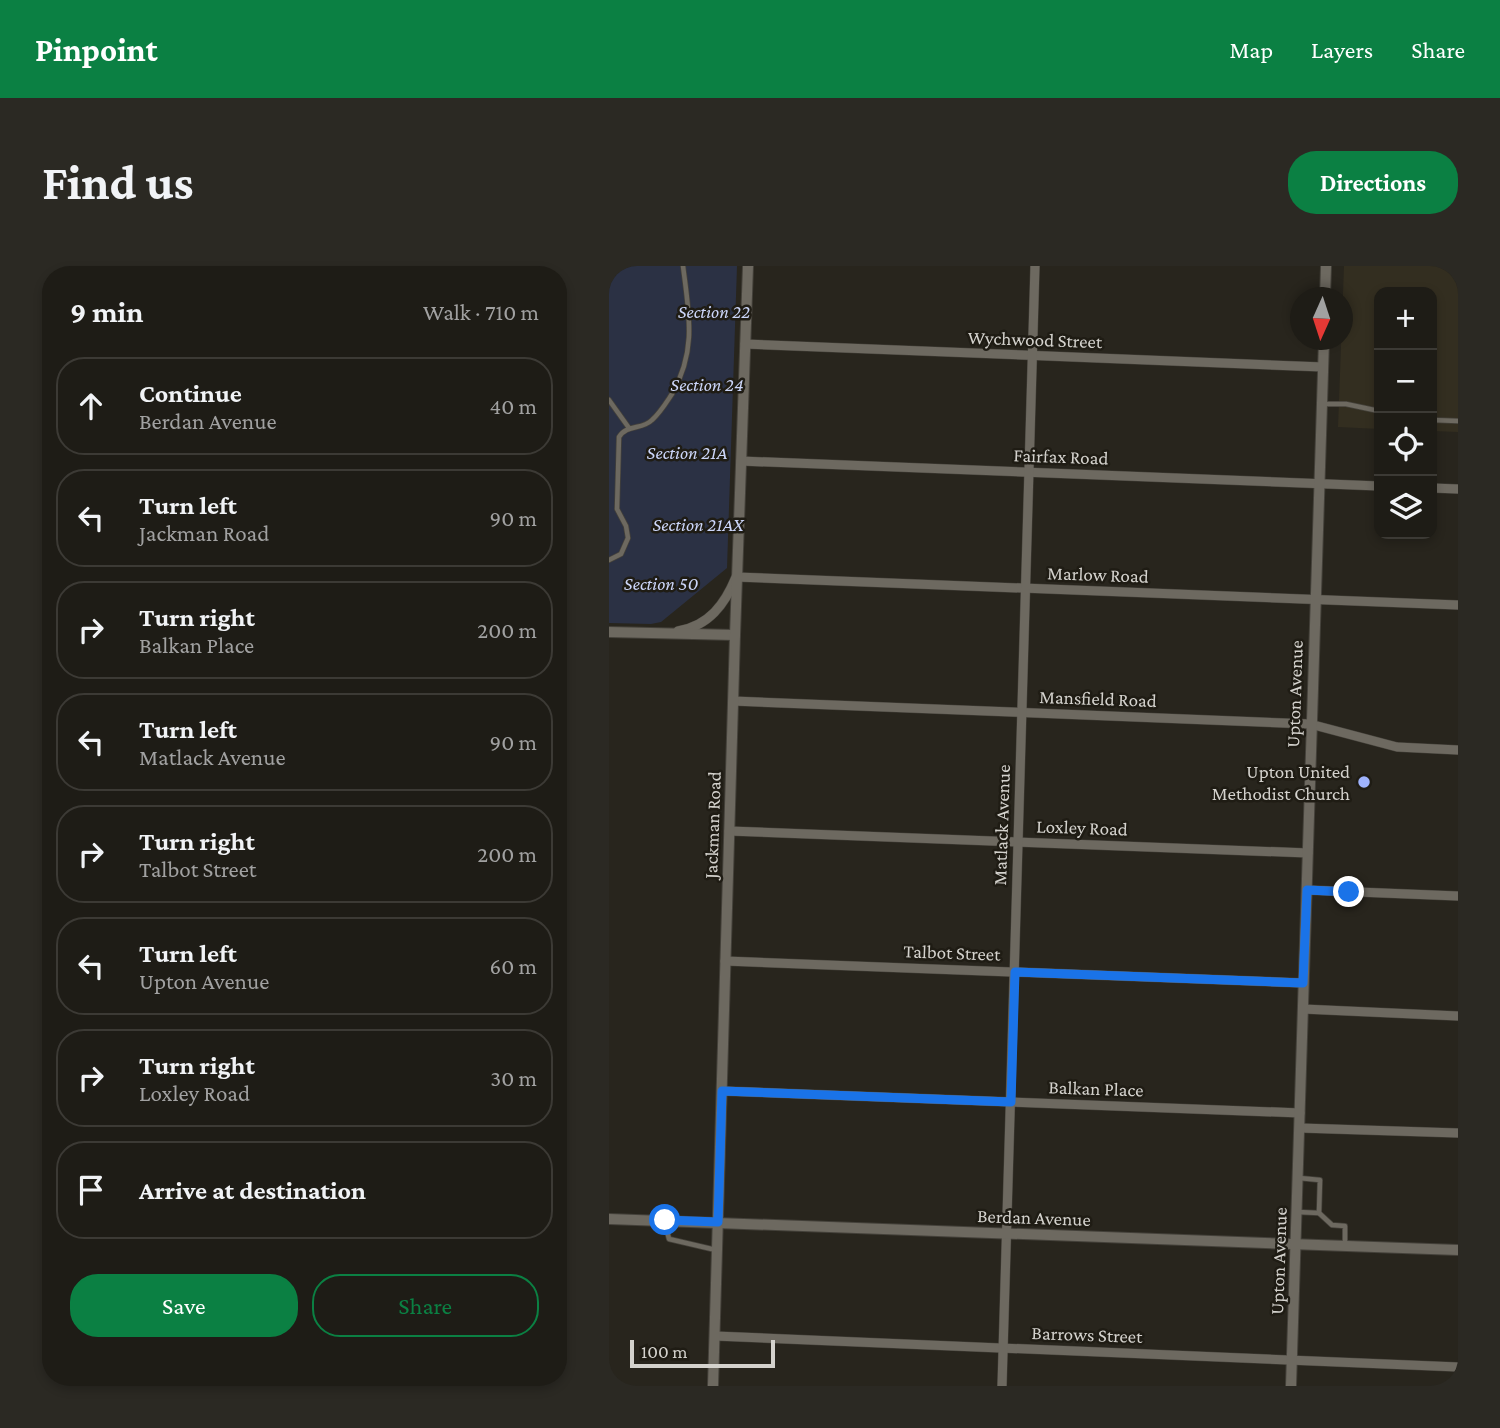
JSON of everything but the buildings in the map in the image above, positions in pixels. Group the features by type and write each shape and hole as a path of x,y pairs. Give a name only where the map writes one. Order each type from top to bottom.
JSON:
{"street":[{"name":"Jackman Road","path":"713,1386 736,577 748,266"},
{"name":"Matlack Avenue","path":"1002,1386 1035,266"},
{"path":"1326,287 1327,266"},
{"name":"Wychwood Street","path":"745,344 1323,367"},
{"name":"Upton Avenue","path":"1291,1386 1324,350"},
{"name":"Fairfax Road","path":"741,461 1374,486"},
{"path":"1437,488 1458,489"},
{"path":"663,633 690,628 716,612 730,593 736,577"},
{"name":"Marlow Road","path":"736,577 1458,605"},
{"path":"609,632 735,635"},
{"name":"Mansfield Road","path":"733,701 1310,724 1397,747 1458,750"},
{"name":"Loxley Road","path":"729,831 1308,853"},
{"path":"1307,890 1458,896"},
{"name":"Talbot Street","path":"725,961 1303,983"},
{"path":"1303,1009 1458,1016"},
{"name":"Balkan Place","path":"722,1091 1300,1113"},
{"path":"1300,1128 1458,1133"},
{"name":"Berdan Avenue","path":"609,1219 1458,1250"},
{"name":"Barrows Street","path":"715,1336 1458,1367"}],"lane":[{"path":"609,560 621,554 628,543 628,532 617,509 618,441 622,432 647,424 660,411 676,386 686,362 690,330 683,266"},
{"path":"609,400 630,428"},
{"path":"1321,404 1346,404 1374,410"},
{"path":"1437,420 1458,421"},
{"path":"1299,1178 1320,1180 1319,1213"},
{"path":"1297,1212 1319,1213 1332,1225 1345,1226 1345,1246"},
{"path":"665,1220 669,1239 717,1250"}],"shaded area":[{"path":"1344,266 1458,266 1458,432 1437,431 1437,287 1374,287 1374,429 1338,427 1341,350 1353,350 1353,287 1343,287"}],"green space":[{"path":"609,266 737,266 727,568 661,622 651,624 609,623"}],"place":[{"name":"Upton United Methodist Church","path":"1364,782"}],"route":[{"path":"665,1220 718,1222 722,1091 1011,1102 1015,972 1303,983 1307,890 1349,892"}],"park label":[{"name":"Section 22","path":"714,311"},
{"name":"Section 24","path":"707,384"},
{"name":"Section 21A","path":"687,452"},
{"name":"Section 21AX","path":"698,524"},
{"name":"Section 50","path":"661,583"}]}
